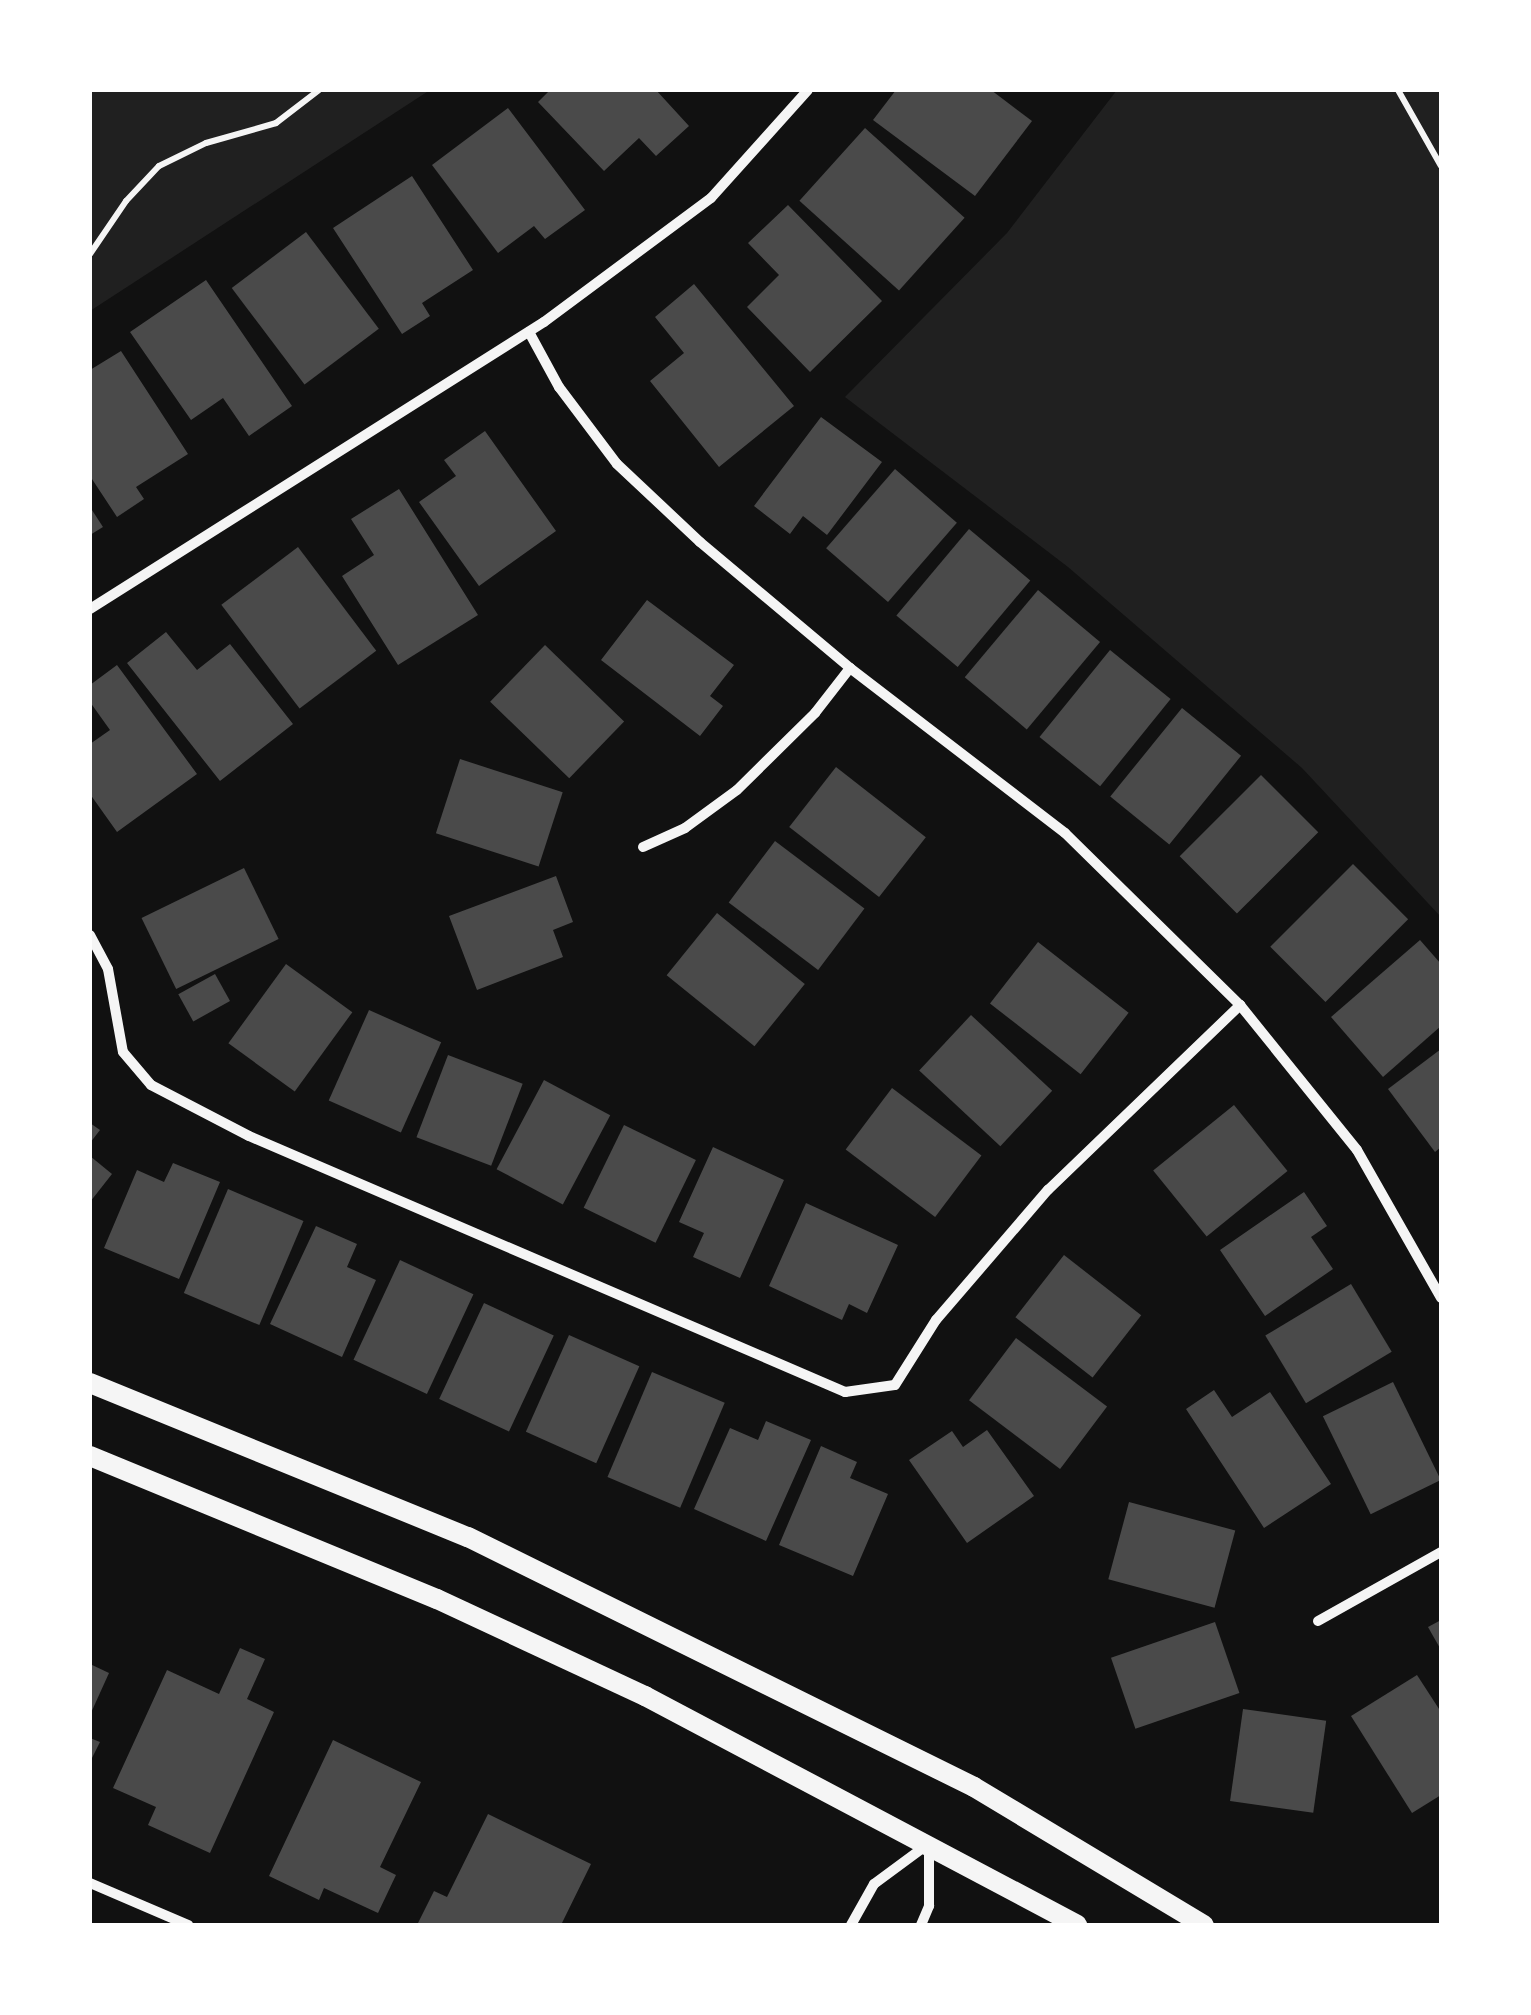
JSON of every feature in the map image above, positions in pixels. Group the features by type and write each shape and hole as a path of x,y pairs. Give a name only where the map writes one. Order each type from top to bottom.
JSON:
{"main road":[{"path":"90,1383 468,1537 974,1787 1204,1925"},
{"path":"90,1456 438,1599 645,1696 1078,1925"}],"street":[{"path":"90,609 529,332 711,198 808,90"},
{"path":"529,332 559,387 617,464 700,542 850,668 1065,833 1240,1005 1356,1150 1441,1298"},
{"path":"643,847 685,828 737,790 815,713 850,668"},
{"path":"90,935 108,969 123,1052 151,1085 249,1136 845,1392 895,1385 936,1320 1048,1190 1240,1005"},
{"path":"1318,1621 1441,1552"},
{"path":"852,1925 874,1884 929,1844"},
{"path":"922,1925 930,1906 929,1844"},
{"path":"90,1883 188,1925"}],"path":[{"path":"90,254 126,201 160,166 206,143 276,123 320,90"},
{"path":"1398,90 1441,166"}],"shaded area":[{"path":"90,90 430,90 90,311"},
{"path":"1117,90 1441,90 1441,917 1302,768 1068,567 845,397 1007,233"}],"building":[{"path":"550,90 656,90 689,126 656,156 639,138 604,171 538,102"},
{"path":"896,90 991,90 1032,121 975,196 873,120"},
{"path":"508,108 585,210 545,239 534,226 498,253 432,165"},
{"path":"865,128 965,218 899,290 799,201"},
{"path":"412,176 473,270 422,303 430,316 402,334 333,228"},
{"path":"788,205 882,301 810,372 747,307 779,275 748,243"},
{"path":"306,232 379,329 305,385 232,288"},
{"path":"206,280 292,406 249,436 223,398 191,420 130,332"},
{"path":"694,284 794,406 719,467 650,381 684,353 655,317"},
{"path":"121,351 188,454 136,487 144,499 117,517 90,476 90,370"},
{"path":"821,417 882,462 827,535 803,516 790,534 754,506"},
{"path":"485,431 556,531 479,586 419,502 456,476 444,460"},
{"path":"895,469 957,523 888,602 826,548"},
{"path":"399,489 478,615 398,665 342,576 374,555 351,519"},
{"path":"90,507 103,527 90,535"},
{"path":"969,529 1030,580 958,667 896,616"},
{"path":"298,547 376,651 300,709 221,605"},
{"path":"1038,590 1100,642 1027,729 965,677"},
{"path":"647,600 734,665 710,696 723,706 700,736 601,660"},
{"path":"166,632 197,670 230,644 293,724 220,781 127,663"},
{"path":"545,645 624,721 569,778 490,702"},
{"path":"1110,650 1171,699 1100,786 1040,737"},
{"path":"117,665 197,774 117,832 90,794 90,744 110,730 90,702 90,685"},
{"path":"1182,708 1241,756 1169,844 1110,797"},
{"path":"460,759 563,792 539,867 436,833"},
{"path":"836,767 926,837 879,897 789,827"},
{"path":"1261,775 1318,832 1237,914 1180,856"},
{"path":"775,841 864,908 818,970 729,902"},
{"path":"1353,864 1408,919 1325,1002 1270,947"},
{"path":"244,868 279,939 176,989 142,918"},
{"path":"556,876 573,922 553,930 563,957 477,990 449,916"},
{"path":"717,913 805,984 754,1046 667,975"},
{"path":"1420,940 1441,964 1441,1026 1383,1077 1331,1017"},
{"path":"1038,942 1129,1013 1081,1074 990,1003"},
{"path":"286,964 352,1012 295,1091 228,1043"},
{"path":"215,974 230,1001 193,1021 178,994"},
{"path":"369,1010 441,1042 401,1133 329,1100"},
{"path":"971,1015 1052,1091 1000,1146 919,1071"},
{"path":"1441,1049 1441,1147 1435,1152 1388,1089"},
{"path":"448,1055 523,1084 491,1166 416,1137"},
{"path":"544,1080 610,1115 563,1204 497,1169"},
{"path":"892,1088 981,1155 935,1217 846,1149"},
{"path":"1234,1105 1287,1171 1207,1237 1153,1170"},
{"path":"90,1123 100,1130 90,1143"},
{"path":"624,1125 696,1160 656,1243 584,1208"},
{"path":"713,1147 784,1180 740,1278 693,1257 704,1233 679,1222"},
{"path":"90,1156 112,1174 90,1202"},
{"path":"173,1163 220,1182 179,1279 104,1248 137,1170 164,1182"},
{"path":"228,1189 303,1221 259,1325 184,1293"},
{"path":"1304,1192 1327,1226 1311,1237 1333,1269 1265,1316 1220,1250"},
{"path":"806,1203 898,1245 867,1313 849,1304 842,1320 769,1286"},
{"path":"316,1226 357,1244 347,1267 376,1280 342,1357 270,1324"},
{"path":"1064,1255 1141,1315 1093,1378 1015,1317"},
{"path":"400,1260 473,1294 427,1394 354,1360"},
{"path":"1351,1284 1392,1352 1306,1403 1265,1336"},
{"path":"484,1303 554,1336 509,1432 439,1399"},
{"path":"569,1335 639,1366 596,1463 526,1432"},
{"path":"1016,1338 1107,1407 1060,1469 969,1400"},
{"path":"652,1372 725,1403 680,1508 607,1477"},
{"path":"1393,1382 1441,1480 1371,1514 1323,1416"},
{"path":"1214,1390 1232,1417 1270,1392 1331,1484 1264,1528 1186,1409"},
{"path":"766,1421 811,1440 766,1541 694,1509 730,1428 758,1440"},
{"path":"987,1430 1034,1496 967,1543 909,1460 952,1431 963,1447"},
{"path":"821,1446 857,1462 850,1478 888,1494 853,1576 779,1545"},
{"path":"1129,1502 1235,1530 1215,1608 1108,1579"},
{"path":"1441,1620 1441,1650 1428,1627"},
{"path":"1215,1622 1239,1693 1135,1729 1111,1658"},
{"path":"240,1648 265,1659 247,1699 274,1712 210,1853 148,1825 156,1807 113,1788 167,1670 219,1694"},
{"path":"90,1664 109,1673 90,1715"},
{"path":"1417,1675 1441,1712 1441,1795 1412,1813 1351,1716"},
{"path":"1243,1709 1326,1721 1313,1813 1230,1801"},
{"path":"90,1738 100,1742 90,1762"},
{"path":"333,1740 421,1782 380,1867 396,1875 378,1913 324,1888 319,1900 269,1876"},
{"path":"488,1814 591,1864 561,1925 417,1925 434,1891 447,1897"}]}
